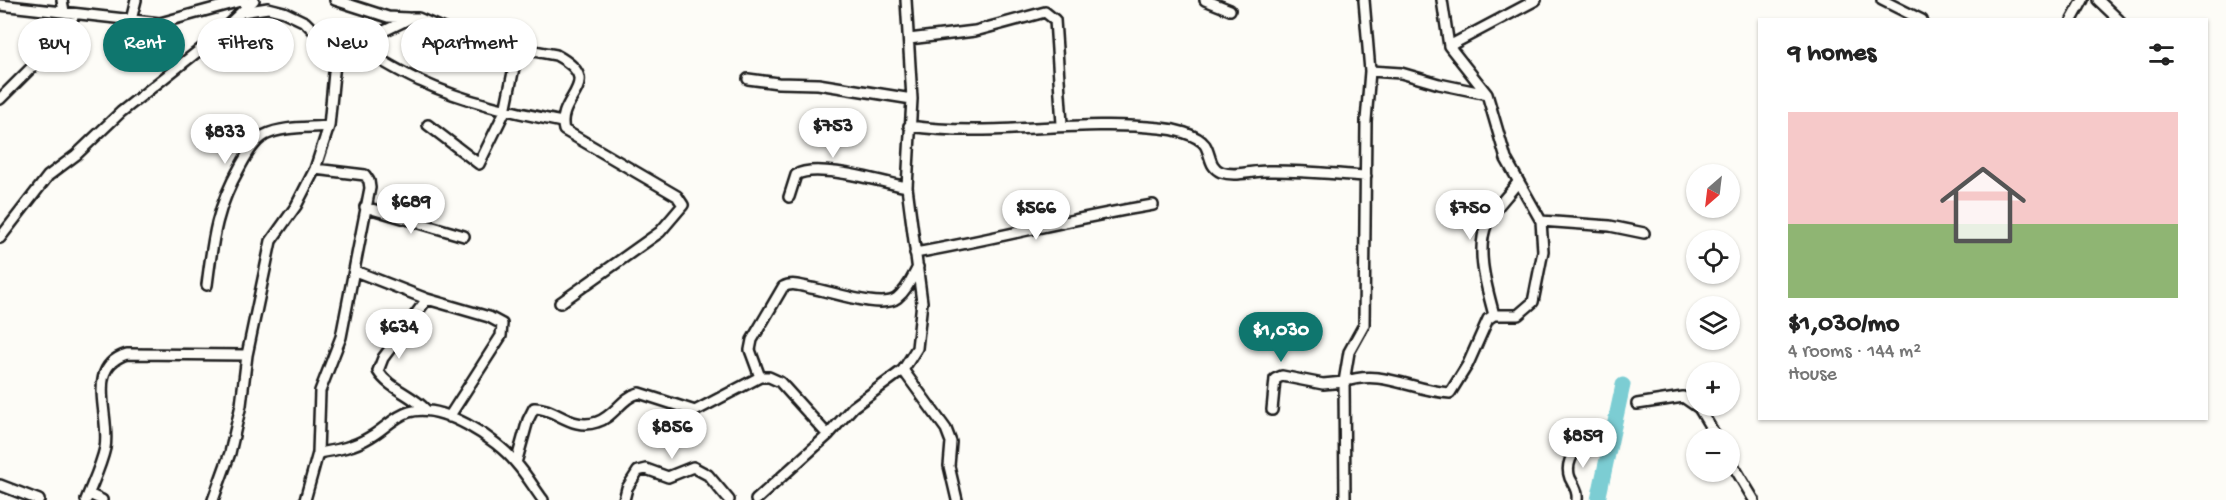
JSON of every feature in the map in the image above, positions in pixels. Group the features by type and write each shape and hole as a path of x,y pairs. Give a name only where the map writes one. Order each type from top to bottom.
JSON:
{"street":[{"path":"62,0 64,12"},
{"path":"132,18 136,0"},
{"path":"183,18 244,0"},
{"path":"0,238 48,176 76,155 121,112 212,41 254,0"},
{"path":"335,0 388,17 411,18"},
{"path":"756,500 828,435 853,407 903,370 917,348 922,302 907,187 912,99 906,0"},
{"path":"1205,0 1230,10"},
{"path":"1345,500 1344,382 1349,352 1364,326 1370,71 1364,0"},
{"path":"1272,410 1275,378 1282,376 1334,384 1368,376 1387,377 1437,392 1450,393 1468,364 1488,319 1494,315 1518,315 1533,302 1543,251 1541,221 1506,159 1486,94 1449,46 1442,0"},
{"path":"1449,46 1536,0"},
{"path":"1882,0 1918,18"},
{"path":"2073,18 2083,0"},
{"path":"2098,0 2116,18"},
{"path":"0,5 112,18"},
{"path":"242,12 268,8 284,12 306,23"},
{"path":"909,39 975,31 1045,12 1051,14 1055,20 1062,124"},
{"path":"0,99 46,54 75,14"},
{"path":"537,52 556,55 579,71 580,80 562,122 564,130 677,196 683,205 660,232 560,303"},
{"path":"389,64 418,80 505,111 562,122"},
{"path":"1370,71 1401,73 1486,94"},
{"path":"213,500 230,453 239,414 247,355 271,241 296,206 315,169 329,126 333,72"},
{"path":"428,125 479,164 505,111 513,72"},
{"path":"748,79 778,83 818,84 912,99"},
{"path":"909,126 941,131 1062,124 1113,124 1180,132 1204,144 1212,164 1223,172 1292,171 1366,176"},
{"path":"207,285 216,218 226,190 246,156 265,135 278,130 329,126"},
{"path":"305,500 318,453 320,391 342,338 370,188 365,176 315,169"},
{"path":"789,197 796,175 803,170 826,171 907,187"},
{"path":"1494,315 1484,277 1484,239 1487,222 1518,182"},
{"path":"915,253 992,239 1085,216 1153,205"},
{"path":"365,207 464,236"},
{"path":"1541,221 1610,226 1644,233"},
{"path":"760,377 750,350 752,340 783,286 798,285 873,302 888,303 905,290 918,267"},
{"path":"355,271 427,300 489,317 502,324 501,336 449,417"},
{"path":"427,300 383,358 378,371 389,384 414,399 426,410 449,417 490,437 516,463 543,500"},
{"path":"102,500 87,497 98,473 105,445 102,378 106,367 115,358 127,354 247,355"},
{"path":"903,370 946,429 951,442 949,466 956,498 966,500"},
{"path":"516,463 528,420 534,408 584,424 598,422 614,413 627,399 639,393 695,411 760,377 769,377 780,382 828,435"},
{"path":"1637,404 1683,397 1700,408 1711,428"},
{"path":"318,453 346,448 369,438 407,413 426,410"},
{"path":"1576,500 1578,493 1568,472 1571,458 1580,444 1599,429"},
{"path":"624,500 627,488 639,471 646,469 668,477 693,467 708,476 729,500"},
{"path":"1740,477 1754,500"},
{"path":"0,485 39,500"}],"waterway":[{"path":"1598,500 1623,385"}]}
